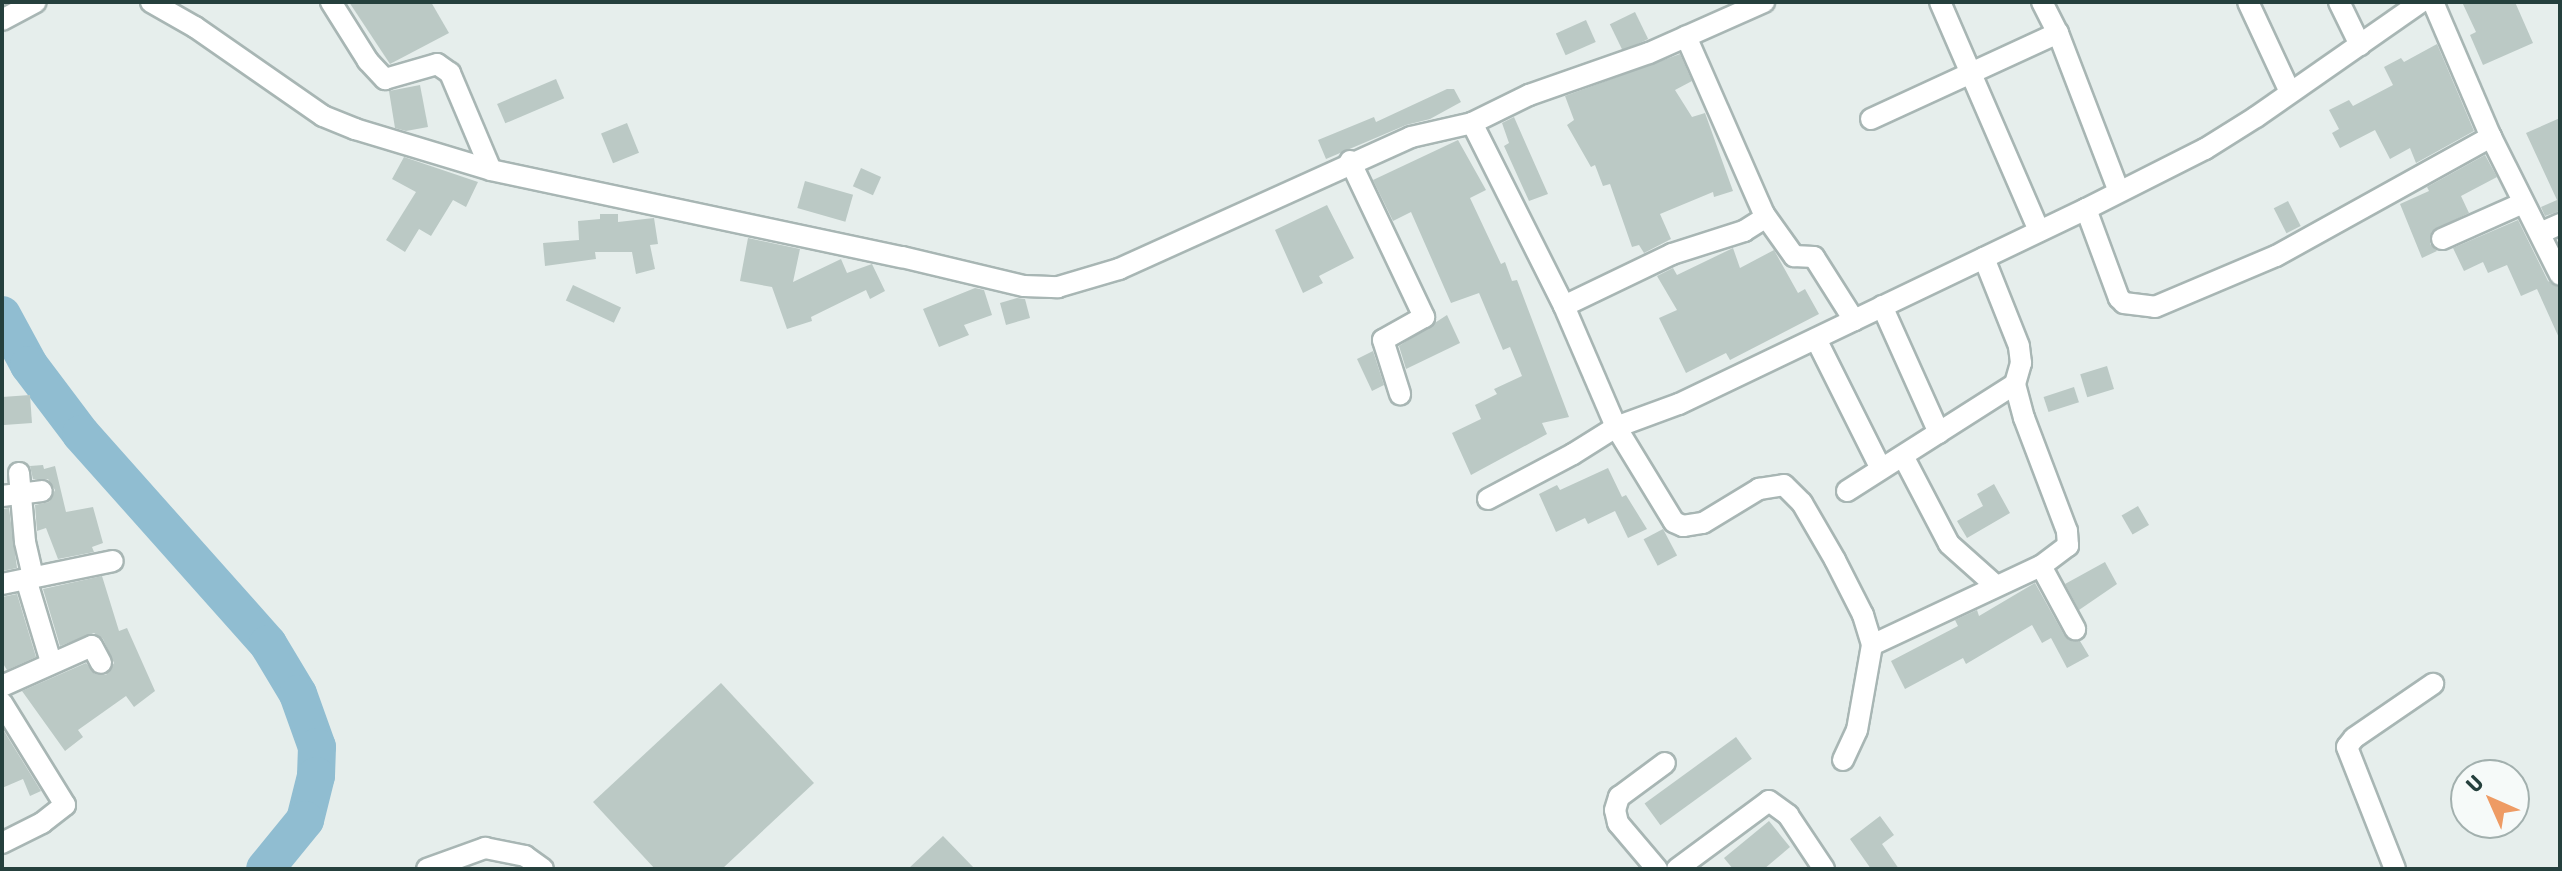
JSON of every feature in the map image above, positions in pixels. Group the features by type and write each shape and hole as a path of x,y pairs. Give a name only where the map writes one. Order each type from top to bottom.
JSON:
{"street":[{"path":"2,20 36,2"},
{"path":"151,2 195,27 323,116 491,170 1024,286 1058,287 1119,269 1350,161 1411,137 1472,123 1529,95 1686,36 1764,2"},
{"path":"331,2 368,61 385,79 437,64 450,73 491,170"},
{"path":"1940,2 1969,77 2039,231"},
{"path":"2042,2 2058,33 2119,192"},
{"path":"2248,2 2290,92"},
{"path":"2339,2 2360,45"},
{"path":"1488,499 1573,454 1616,427 1679,404 2205,149 2421,2"},
{"path":"2433,2 2491,137 2560,275"},
{"path":"1871,119 1969,77 2058,33"},
{"path":"1686,36 1764,214 1794,256 1814,257 1854,320"},
{"path":"1472,123 1564,306 1616,427 1674,522 1683,526 1703,523 1759,489 1784,485 1802,503 1863,615 1872,645 1857,730 1843,760"},
{"path":"2086,209 2119,298 2124,303 2155,307 2276,256 2491,137"},
{"path":"1350,161 1424,317 1383,340 1400,394"},
{"path":"2442,239 2523,203"},
{"path":"1564,306 1672,254 1753,228 1764,214"},
{"path":"2540,233 2560,224"},
{"path":"1872,645 2041,566 2068,546 2067,531 2024,418 2015,384 2021,363 2019,346 1984,258"},
{"path":"1882,306 1939,433"},
{"path":"1816,339 1881,469"},
{"path":"1847,491 2015,384"},
{"path":"1903,456 1953,549 1995,585"},
{"path":"19,473 30,578 51,662"},
{"path":"2,584 113,561"},
{"path":"2041,566 2075,629"},
{"path":"2,686 92,646 101,663"},
{"path":"2395,869 2347,747 2354,738 2433,684"},
{"path":"2,703 65,805 54,816 2,843"},
{"path":"1657,869 1618,823 1615,810 1619,797 1665,763"},
{"path":"1677,869 1769,801 1788,815 1821,868"},
{"path":"427,869 485,848 543,869"}],"building":[{"path":"349,2 431,2 449,33 390,64"},
{"path":"2462,2 2515,2 2533,43 2483,65 2470,35 2476,32"},
{"path":"1635,12 1648,39 1623,51 1610,24"},
{"path":"1586,20 1596,42 1566,55 1556,33"},
{"path":"2437,44 2474,131 2416,163 2410,148 2390,159 2375,130 2340,148 2332,133 2339,129 2329,110 2349,100 2353,106 2393,85 2384,67 2401,58 2404,62"},
{"path":"1680,54 1692,81 1675,90 1692,117 1705,113 1733,191 1714,197 1713,192 1660,214 1671,239 1644,253 1639,245 1632,247 1610,184 1603,186 1595,165 1591,167 1567,125 1574,120 1565,96"},
{"path":"556,79 564,98 505,123 497,104"},
{"path":"420,85 428,127 406,131 395,128 389,91"},
{"path":"1447,89 1454,89 1461,102 1430,119 1406,125 1326,159 1318,140 1374,117 1376,122"},
{"path":"1514,117 1548,194 1529,201 1504,146 1509,143 1502,123"},
{"path":"2560,118 2560,211 2545,216 2541,207 2557,200 2526,133"},
{"path":"627,123 639,153 613,163 601,133"},
{"path":"1458,140 1486,190 1470,198 1501,264 1505,262 1512,281 1517,280 1569,417 1542,423 1547,434 1471,475 1452,433 1481,419 1475,405 1497,394 1494,389 1522,376 1510,347 1503,350 1479,293 1451,303 1411,212 1393,221 1373,180"},
{"path":"2485,155 2497,177 2461,196 2469,213 2432,231 2430,244 2437,251 2422,258 2400,204 2429,191 2427,187"},
{"path":"404,157 478,182 466,207 453,200 431,236 419,229 405,252 386,240 416,192 392,179"},
{"path":"861,168 881,177 873,195 853,186"},
{"path":"805,181 853,195 845,222 797,208"},
{"path":"2288,201 2301,226 2286,233 2274,208"},
{"path":"1327,205 1354,258 1319,276 1323,283 1303,293 1275,230"},
{"path":"600,214 618,214 618,222 654,218 658,244 650,245 655,269 636,274 632,252 595,252 596,259 545,266 543,243 579,240 578,221 600,219"},
{"path":"2518,220 2548,281 2560,288 2560,340 2537,289 2521,296 2507,265 2488,273 2483,262 2464,271 2453,248"},
{"path":"748,238 800,249 793,282 841,259 847,273 872,264 885,291 870,299 866,290 811,317 812,321 787,329 772,287 740,281"},
{"path":"1733,248 1740,268 1774,250 1798,293 1805,289 1819,314 1730,360 1726,353 1686,373 1659,318 1677,310 1657,276 1673,268 1677,275"},
{"path":"573,285 621,307 614,323 566,300"},
{"path":"975,288 984,290 992,315 964,325 969,335 939,347 923,309"},
{"path":"1025,299 1030,318 1006,325 1000,303"},
{"path":"1447,315 1460,343 1406,369 1399,346"},
{"path":"1373,351 1384,385 1372,391 1357,359"},
{"path":"2107,366 2114,389 2087,397 2080,374"},
{"path":"2074,387 2079,402 2049,412 2044,397"},
{"path":"30,395 32,423 4,425 2,397"},
{"path":"43,465 44,469 55,466 66,512 93,507 103,543 92,547 94,552 58,559 46,528 37,531 35,505 49,502 55,490 48,479 33,479 30,466"},
{"path":"1608,468 1622,497 1626,495 1647,529 1628,538 1615,511 1588,524 1585,518 1556,532 1539,494 1557,485 1560,490"},
{"path":"1994,484 2010,513 1967,538 1957,521 1983,506 1977,494"},
{"path":"2138,506 2149,525 2133,535 2122,516"},
{"path":"9,508 17,568 2,571 2,509"},
{"path":"1663,529 1677,555 1658,566 1644,539"},
{"path":"2105,562 2117,584 2079,610 2065,584"},
{"path":"102,576 119,631 127,628 155,691 134,707 126,696 78,730 83,737 65,751 22,691 86,663 95,674 106,675 114,663 103,639 94,633 60,646 43,589"},
{"path":"2035,583 2064,635 2069,640 2080,641 2089,656 2067,668 2051,638 2042,643 2032,625 1966,664 1963,658 1905,689 1891,661 1958,626 1955,620 1977,610 1979,616"},
{"path":"17,594 36,657 7,670 2,662 2,597"},
{"path":"721,683 814,783 722,869 655,869 593,802"},
{"path":"2,728 41,791 30,796 23,779 2,788"},
{"path":"1736,737 1752,759 1660,825 1645,803"},
{"path":"1880,816 1894,835 1882,844 1899,869 1871,869 1850,839"},
{"path":"1769,821 1790,847 1764,869 1733,869 1724,858"},
{"path":"943,836 975,869 908,869"}],"waterway":[{"path":"2,315 29,365 81,434 268,644 298,694 317,747 316,776 305,820 265,869"}]}
